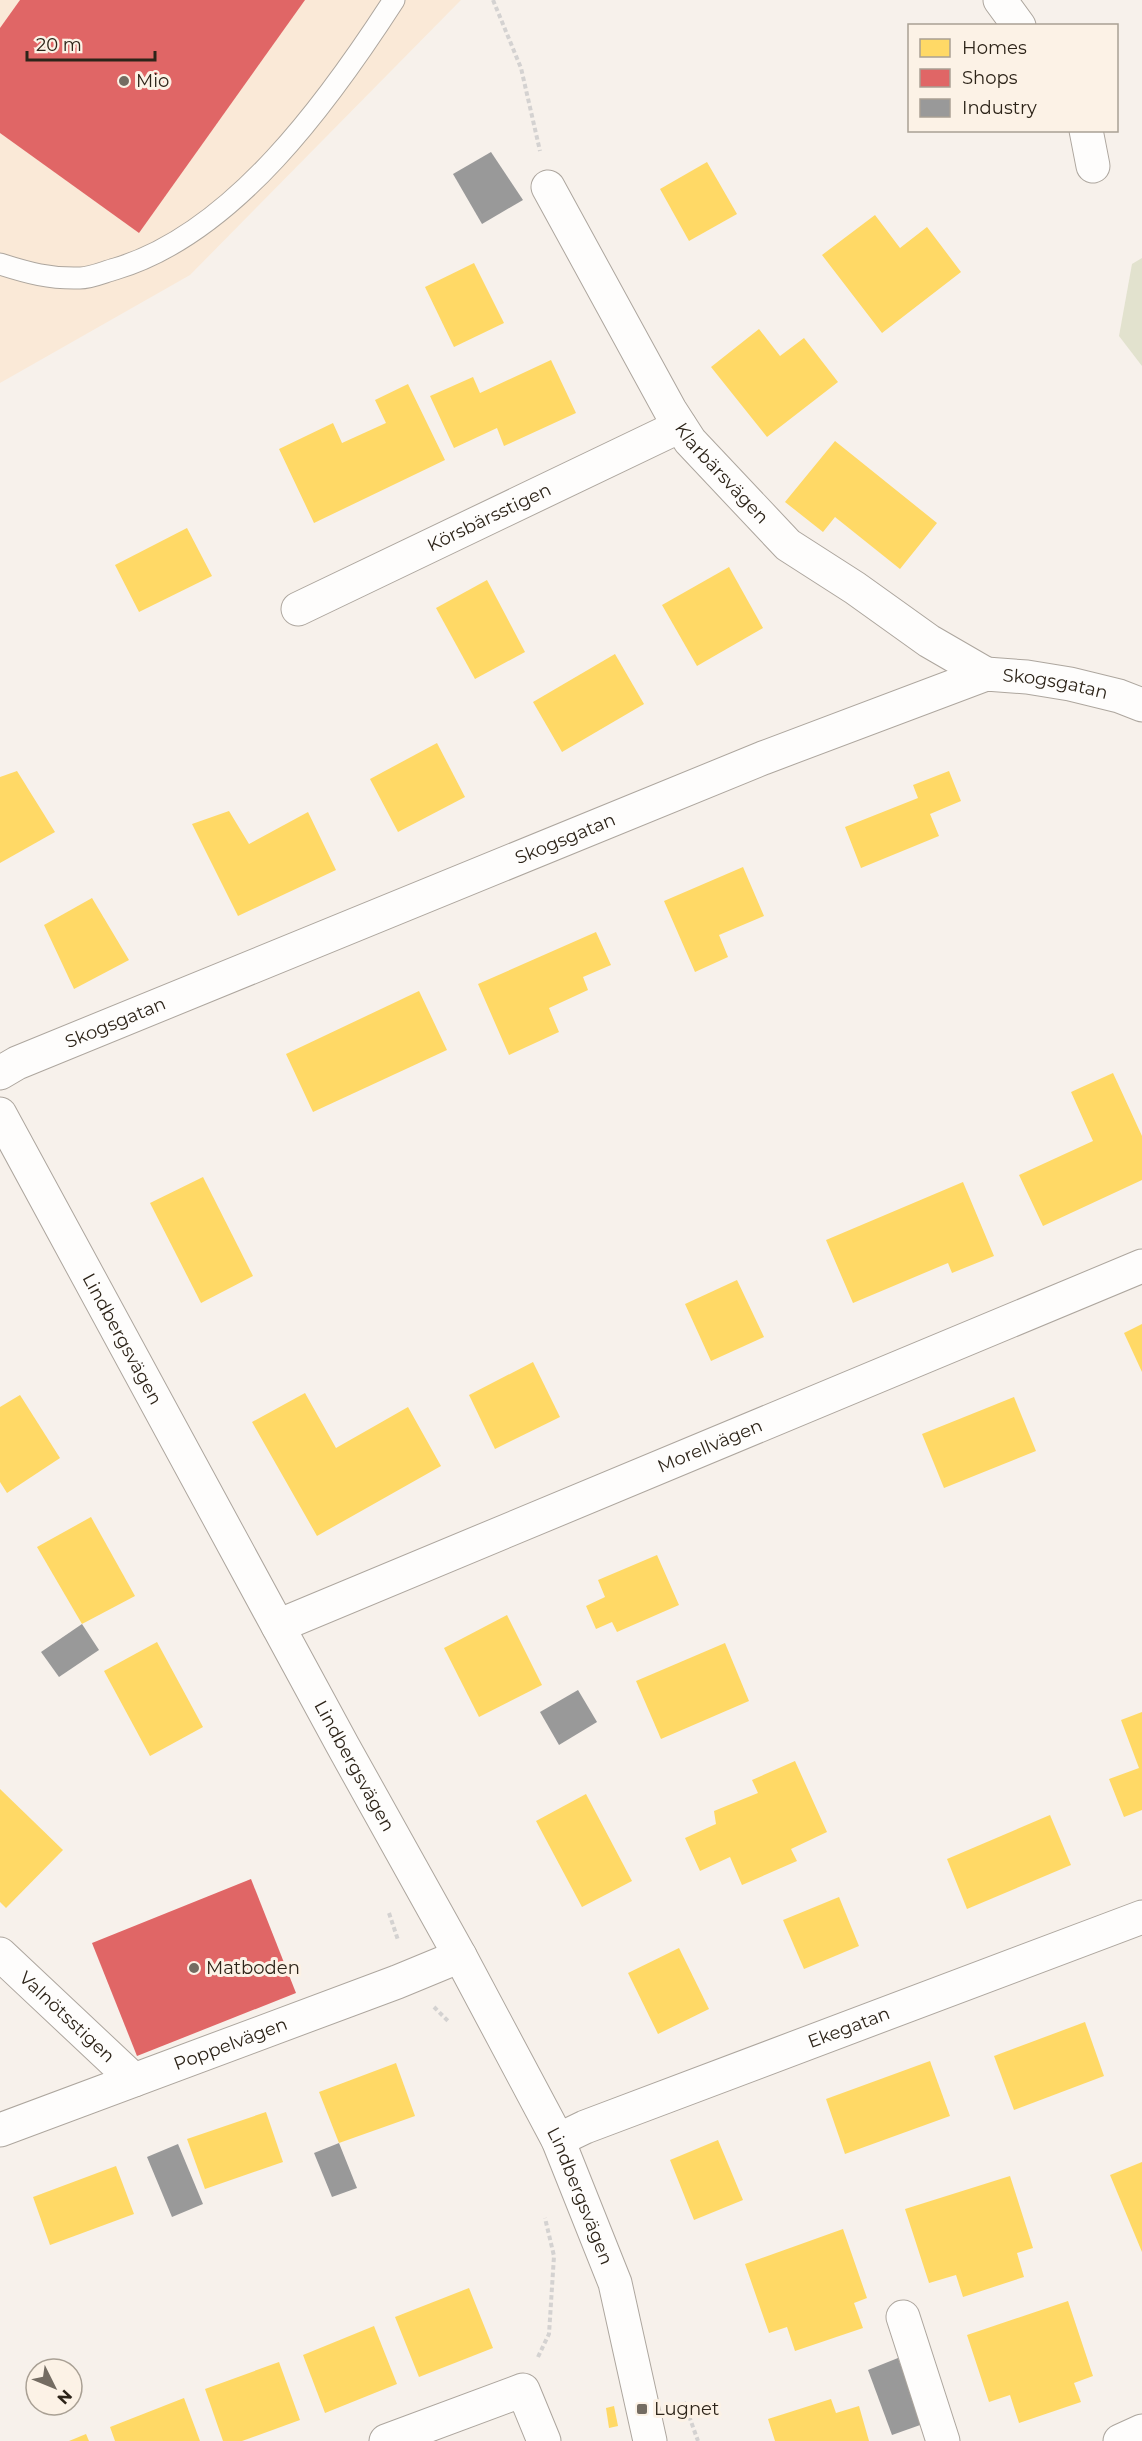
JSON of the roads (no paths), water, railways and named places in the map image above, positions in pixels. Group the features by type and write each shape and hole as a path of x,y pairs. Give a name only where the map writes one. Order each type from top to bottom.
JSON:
{"street":[{"path":"1000,0 1018,24"},
{"path":"1086,132 1093,166"},
{"name":"Klarbärsvägen","path":"548,187 680,426 713,467 788,545 855,588 929,641 986,674"},
{"name":"Körsbärsstigen","path":"298,609 680,426"},
{"name":"Skogsgatan","path":"0,1073 17,1064 763,758 986,674 1027,677 1070,684 1119,696 1142,705"},
{"name":"Lindbergsvägen","path":"0,1114 460,1956 558,2140 615,2283 650,2441"},
{"name":"Morellvägen","path":"278,1626 1142,1266"},
{"name":"Ekegatan","path":"558,2140 585,2127 1142,1917"},
{"name":"Valnötsstigen","path":"0,1954 134,2080"},
{"name":"Poppelvägen","path":"0,2130 460,1956"},
{"path":"903,2317 943,2441"},
{"path":"386,2441 523,2390 544,2441"},
{"path":"1120,2441 1142,2431"}],"lane":[{"path":"0,264 37,277 82,278 130,264 165,248 216,213 260,173 309,120 363,48 394,0"}],"place":[{"name":"Mio","path":"124,81"},
{"name":"Matboden","path":"194,1968"},
{"name":"Lugnet","path":"642,2409"}]}
